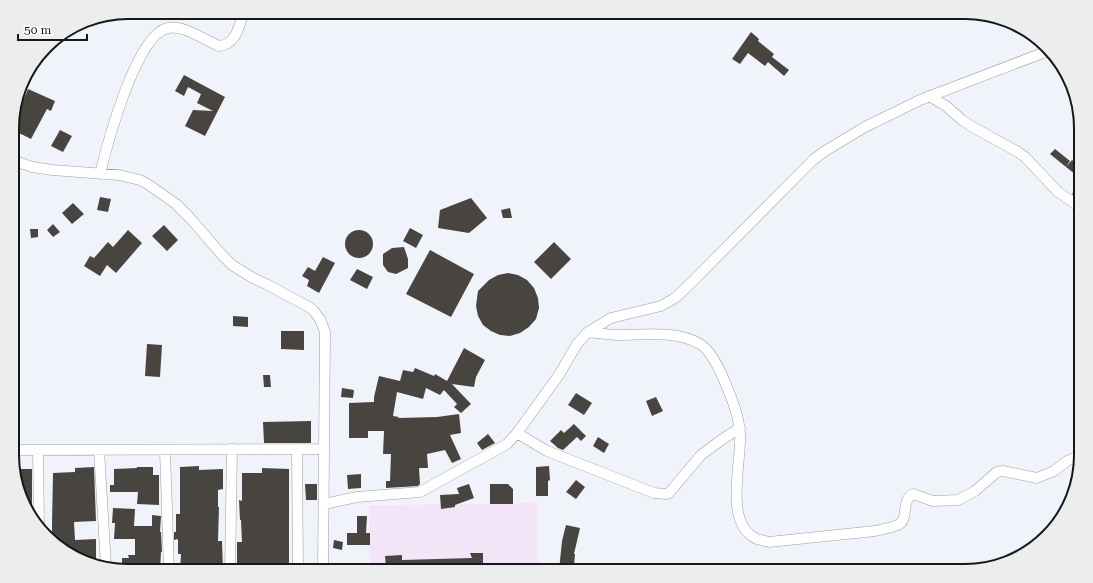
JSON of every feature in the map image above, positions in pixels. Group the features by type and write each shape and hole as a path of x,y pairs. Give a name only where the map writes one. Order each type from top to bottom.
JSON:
{"street":[{"path":"100,174 109,140 136,65 146,46 152,39 161,31 169,28 191,32 219,46 224,46 229,44 233,38 241,19"},
{"path":"324,504 357,497 420,492 502,447 512,440 559,375 577,344 588,332 611,318 661,306 675,298 819,155 865,127 929,96 1044,53"},
{"path":"929,96 946,106 962,120 990,138 1018,152 1058,192 1074,204"},
{"path":"19,162 40,169 100,174 119,174 149,185 176,204 232,265 253,278 307,306 317,314 325,332 323,564"},
{"path":"588,332 619,335 667,335 692,340 700,344 714,360 733,402 740,428 740,444 736,476 738,513 742,525 757,539 769,542 875,531 892,527 898,525 902,521 906,500 912,494 933,501 958,500 975,491 997,472 1003,471 1037,478 1054,471 1067,461 1074,458"},
{"path":"517,433 547,451 654,493 666,494 671,491 701,455 740,428"},
{"path":"230,564 232,449"},
{"path":"297,449 298,564"},
{"path":"19,450 324,449"},
{"path":"38,450 38,516"},
{"path":"100,450 106,562"},
{"path":"165,450 169,564"}],"shaded area":[{"path":"538,502 538,564 370,564 369,505 513,504"}],"building":[{"path":"751,32 759,39 758,41 774,54 772,57 789,70 784,76 768,62 765,66 748,53 740,64 732,59"},
{"path":"184,75 225,97 205,136 185,126 193,110 213,111 197,103 201,94 188,87 184,96 175,91"},
{"path":"28,89 55,101 51,111 47,109 31,139 19,133 19,121 23,102"},
{"path":"60,130 72,136 63,152 51,146"},
{"path":"1055,149 1070,161 1066,167 1050,154"},
{"path":"1072,160 1074,162 1074,173 1066,167"},
{"path":"100,197 111,199 108,212 97,210"},
{"path":"471,198 487,218 469,233 438,228 440,210"},
{"path":"73,203 84,214 72,224 62,213"},
{"path":"510,208 512,218 503,218 501,210"},
{"path":"53,224 60,232 53,237 47,230"},
{"path":"164,225 178,240 167,251 152,236"},
{"path":"410,228 423,235 416,248 403,241"},
{"path":"30,229 38,229 38,237 31,238"},
{"path":"128,230 142,243 116,273 107,265 100,276 84,266 90,256 94,258 108,242 113,247"},
{"path":"359,230 369,234 373,244 369,254 359,258 349,254 345,244 349,234"},
{"path":"554,242 571,259 551,279 534,262"},
{"path":"404,247 408,259 408,268 396,274 388,272 383,265 383,254 392,248"},
{"path":"430,250 474,274 451,317 406,294"},
{"path":"323,257 335,263 319,293 307,286 309,280 302,276 308,267 315,271"},
{"path":"357,269 373,277 367,289 350,280"},
{"path":"508,273 518,275 527,280 534,288 538,298 539,308 536,319 529,327 520,333 510,336 500,335 483,325 478,316 476,306 478,291 489,280 498,275"},
{"path":"233,316 248,317 248,327 233,326"},
{"path":"281,331 304,331 304,350 281,349"},
{"path":"147,344 162,345 160,377 145,376"},
{"path":"464,348 485,360 476,377 474,387 452,384 471,404 461,413 454,407 457,404 444,390 440,395 426,388 423,399 397,392 393,416 399,417 398,418 437,417 459,414 461,433 450,435 461,459 452,463 445,450 427,454 428,468 419,468 420,484 418,486 386,488 386,481 390,481 391,454 383,454 384,431 368,431 368,438 349,438 349,403 374,402 379,376 400,381 403,370 413,372 415,368 434,376 435,374 447,381"},
{"path":"263,375 270,375 271,387 264,387"},
{"path":"342,388 354,390 353,398 341,397"},
{"path":"576,393 592,403 584,415 568,405"},
{"path":"656,397 663,411 652,416 646,401"},
{"path":"311,421 311,443 264,443 263,422"},
{"path":"574,424 586,436 581,441 577,437 563,450 558,448 550,441 561,430 564,433"},
{"path":"488,434 495,443 482,450 477,443"},
{"path":"598,437 609,444 604,453 593,446"},
{"path":"199,466 199,470 223,469 223,489 218,490 218,541 222,541 223,564 180,564 181,554 178,554 178,539 174,540 174,532 176,532 176,514 180,514 180,467"},
{"path":"549,466 550,480 548,481 548,496 536,496 536,467"},
{"path":"94,467 96,521 74,522 75,540 96,539 96,559 67,546 52,533 53,473 75,472 75,468"},
{"path":"153,467 153,475 159,475 159,505 137,504 138,492 110,492 110,485 114,485 114,469"},
{"path":"262,468 289,469 289,564 237,564 237,542 242,542 239,500 242,501 242,473 262,473"},
{"path":"20,469 32,469 32,506 27,497"},
{"path":"361,474 361,488 348,489 347,475"},
{"path":"576,480 585,487 576,499 566,492"},
{"path":"305,484 317,484 317,500 306,500"},
{"path":"469,484 474,498 455,505 455,507 441,509 440,495 459,494 457,488"},
{"path":"490,484 508,484 513,489 513,504 490,504"},
{"path":"113,508 135,509 134,526 152,526 152,515 161,516 160,532 162,552 160,564 122,564 122,558 129,558 128,555 135,555 135,539 114,539 115,523 112,523"},
{"path":"357,516 367,516 366,533 370,533 370,545 347,545 347,533 357,533"},
{"path":"566,525 580,528 574,554 574,564 560,564 562,541"},
{"path":"334,540 343,542 342,550 333,548"},
{"path":"470,553 483,553 483,564 386,564 385,556 402,555 402,560 472,558"}]}
